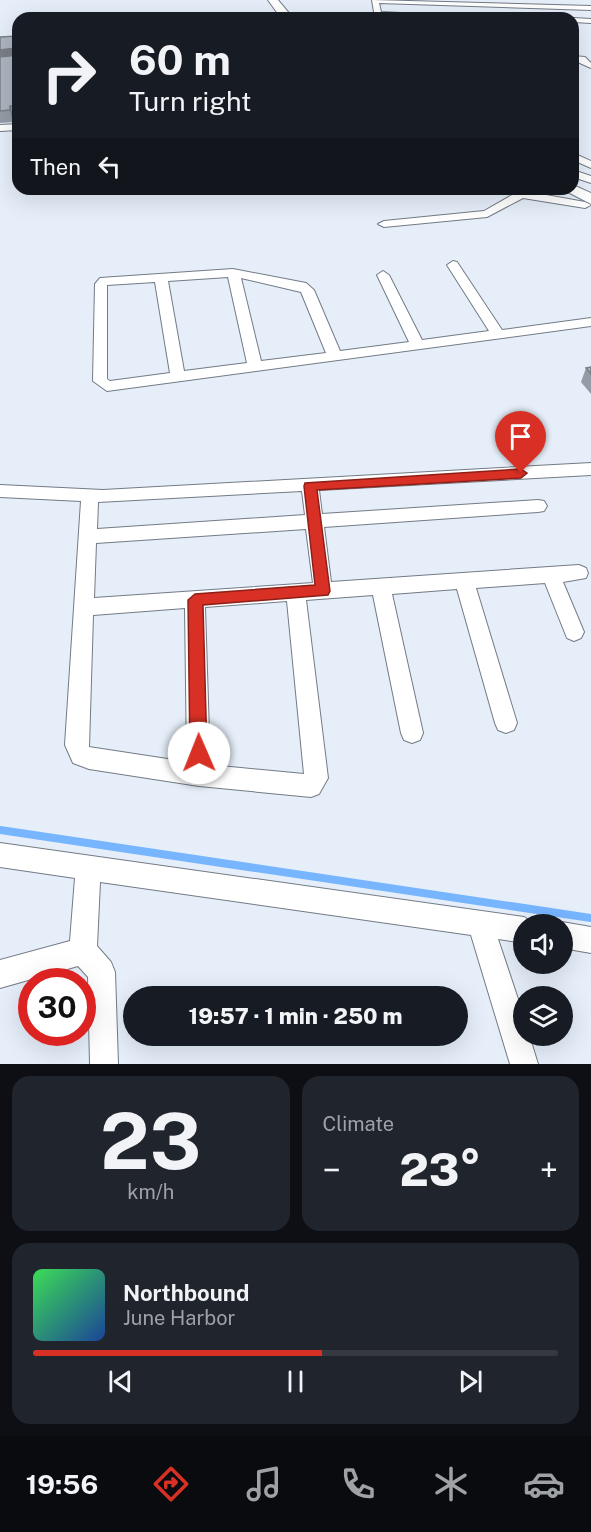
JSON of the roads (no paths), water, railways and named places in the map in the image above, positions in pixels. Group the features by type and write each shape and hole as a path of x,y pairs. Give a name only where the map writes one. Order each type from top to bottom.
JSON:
{"highway":[{"path":"260,0 269,12"},
{"path":"273,0 282,12"}],"street":[{"path":"377,0 591,8"},
{"path":"426,2 426,12"},
{"path":"458,3 459,12"},
{"path":"486,4 488,12"},
{"path":"518,5 520,12"},
{"path":"549,6 552,12"},
{"path":"579,68 591,78"},
{"path":"384,224 480,215 521,195 589,204"},
{"path":"568,195 589,204"},
{"path":"453,265 498,334"},
{"path":"335,356 304,287 233,273 102,282 100,381 107,386 255,366 335,356 591,322"},
{"path":"233,273 255,366"},
{"path":"383,275 418,345"},
{"path":"161,277 178,377"},
{"path":"0,491 90,496 310,486 591,469"},
{"path":"310,486 323,591"},
{"path":"90,496 76,745 78,750 89,759 306,787 314,783 316,778 296,593"},
{"path":"88,537 538,506"},
{"path":"85,607 579,573"},
{"path":"551,575 574,632"},
{"path":"464,581 506,723"},
{"path":"381,587 412,733"},
{"path":"195,600 199,775"},
{"path":"0,855 513,928"},
{"path":"88,867 83,951 101,972 104,1064"},
{"path":"480,923 524,1064"},
{"path":"573,937 591,940"},
{"path":"0,974 83,951"}],"waterway":[{"path":"0,830 591,918"}]}
